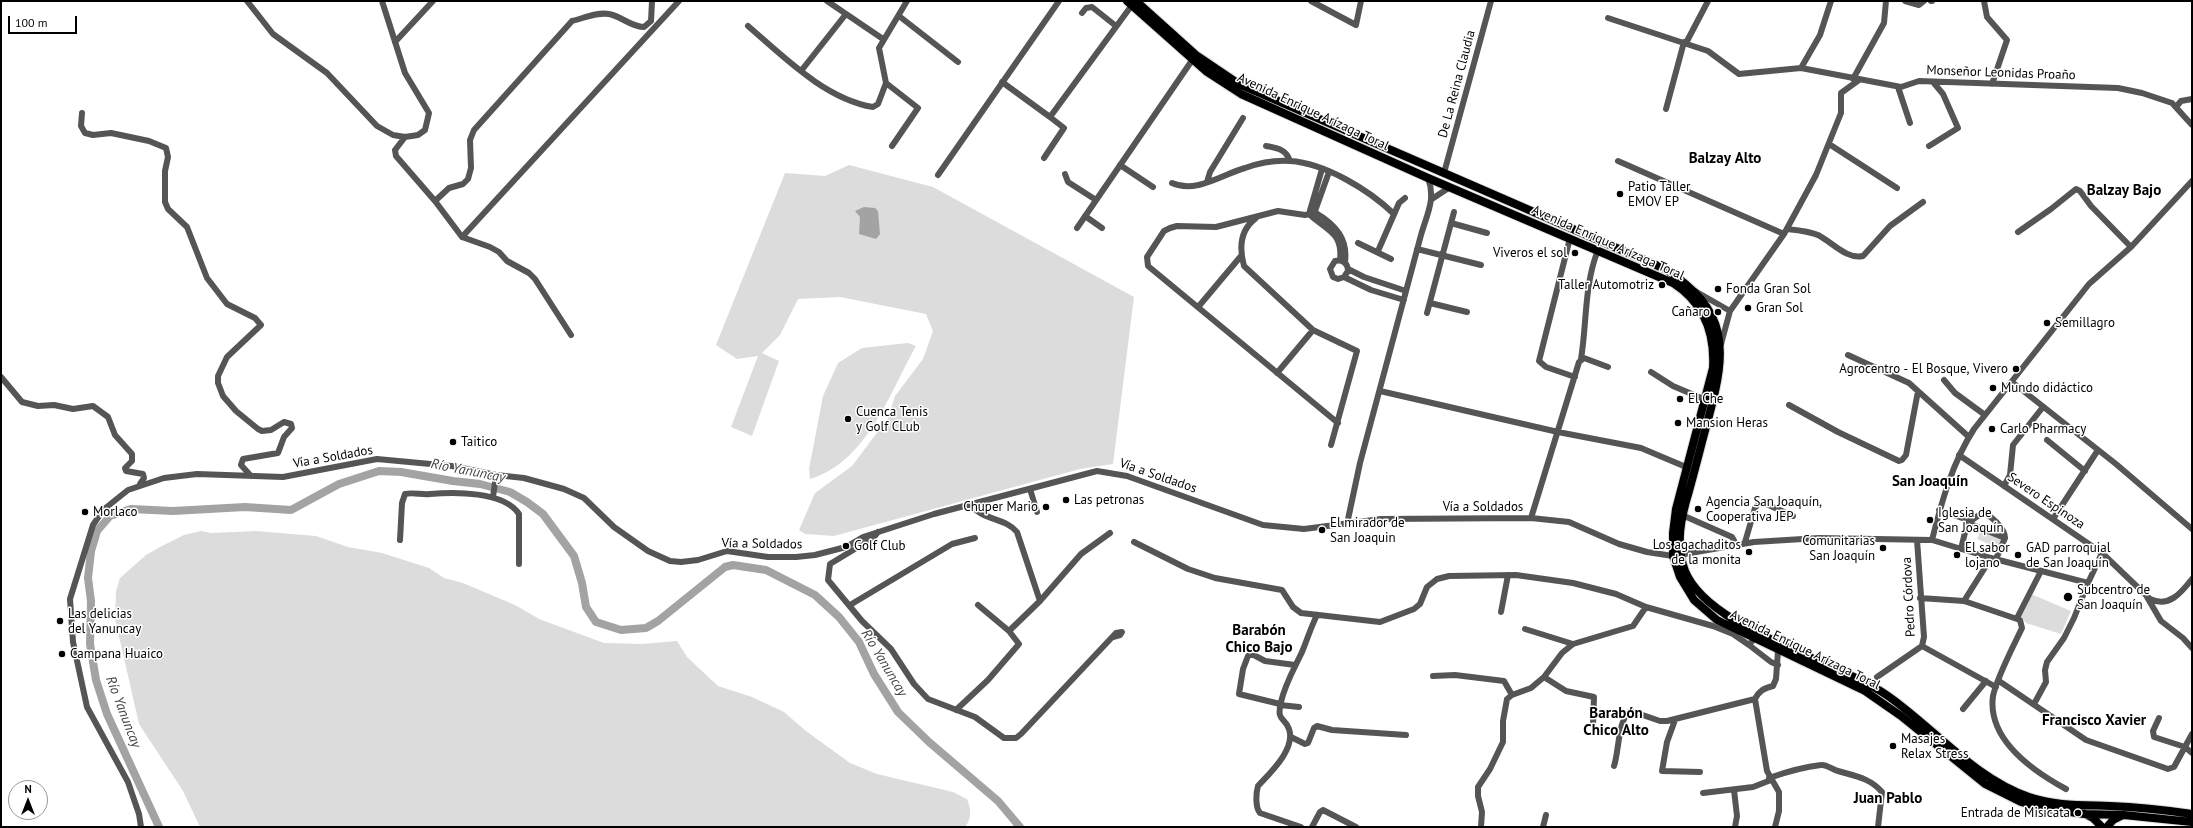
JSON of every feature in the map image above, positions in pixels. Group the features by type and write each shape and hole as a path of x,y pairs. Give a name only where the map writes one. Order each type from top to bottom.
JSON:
{"main road":[{"name":"Avenida Enrique Arízaga Toral","path":"1131,2 1224,84 1241,94 1428,178 1673,283 1690,296 1702,310 1709,324 1714,356 1706,400 1686,467 1672,533 1680,577 1694,600 1717,620 1778,651 1849,683 1878,699 1985,784 2004,794 2042,808 2084,814 2106,810 2124,815 2192,822"},
{"name":"Avenida Enrique Arízaga Toral","path":"1194,57 1246,87 1665,270 1694,291 1710,312 1718,331 1721,344 1716,392 1682,515 1677,555"},
{"path":"1602,252 1610,245"},
{"name":"Avenida Enrique Arízaga Toral","path":"1754,639 1887,696 1975,767 2009,788 2026,796 2053,803 2106,810 2192,814"},
{"path":"2104,827 2106,810"},
{"path":"2084,814 2093,818 2104,827"},
{"path":"2104,827 2113,820 2124,815"}],"street":[{"path":"247,1 274,34 327,73 377,126 393,135 405,137 418,134 425,130 429,113 407,77 382,1"},
{"path":"395,42 433,1"},
{"path":"435,201 448,188 463,184 468,179 471,168 470,140 474,130 572,21 594,15 609,14 639,27 644,27 651,21 652,1"},
{"path":"462,237 679,1"},
{"path":"827,1 883,39"},
{"path":"748,26 801,71 830,90 873,107 878,104 886,82 879,52 883,39 899,16 907,1"},
{"path":"938,175 1059,1"},
{"path":"1311,1 1356,25 1361,1"},
{"name":"De La Reina Claudia","path":"1444,173 1491,1"},
{"path":"1666,109 1685,42 1708,1"},
{"path":"1801,68 1820,35 1831,1"},
{"path":"1721,344 1730,311 1785,231 1816,175 1841,113 1841,93 1856,79 1884,23 1886,1"},
{"path":"1905,1 1919,5 1924,1"},
{"path":"1984,1 1987,17 2007,40 1992,84"},
{"path":"1050,117 1116,26 1131,2"},
{"path":"1082,13 1086,8 1092,7 1116,26"},
{"path":"801,71 846,14"},
{"path":"899,16 958,62"},
{"name":"Monseñor Leonidas Proaño","path":"1608,18 1644,31 1685,42 1708,51 1739,74 1801,68 1898,87 1906,86 1919,81 2118,88 2166,100 2176,107 2192,125"},
{"path":"1077,228 1194,57"},
{"path":"886,82 918,108 892,146"},
{"path":"1002,82 1064,128 1044,158"},
{"path":"1929,146 1958,128 1943,94 1933,82"},
{"path":"1898,87 1910,123"},
{"path":"2176,107 2181,100 2192,99"},
{"path":"82,113 81,126 85,133 93,135 111,133 149,141 166,148 168,157 165,171 165,202 168,209 187,227 207,278 227,304 255,318 261,325 227,357 218,376 223,396 236,411 258,429 268,431 281,423 288,422 291,424 292,428 284,437 278,453 271,456 246,458 241,462 243,468 251,476"},
{"path":"1207,182 1210,172 1243,118"},
{"path":"405,137 395,150 396,156 435,201 462,237 490,247 499,252 507,261 529,273 571,335"},
{"path":"1829,144 1897,188"},
{"path":"1266,146 1283,150 1288,154 1290,161"},
{"path":"1172,183 1185,186 1207,182 1260,163 1290,161 1329,172 1361,187 1378,198 1394,214"},
{"path":"1618,161 1785,231 1817,234 1847,253 1858,257 1863,256 1890,226 1923,202"},
{"path":"1120,165 1153,187"},
{"path":"1322,170 1308,210 1309,214 1336,236 1340,244 1342,261 1348,269 1364,277 1406,291"},
{"path":"1316,213 1317,204 1329,172"},
{"path":"1065,174 1068,182 1096,200"},
{"path":"1347,524 1360,463 1417,249 1432,199 1432,189 1428,178"},
{"path":"1932,540 1939,510 1959,455 1969,437 2089,284 2131,247 2192,181"},
{"path":"1432,199 1450,187"},
{"path":"2018,232 2076,189 2080,191 2091,206 2131,247"},
{"path":"1378,251 1399,203 1405,198"},
{"path":"1338,423 1199,306 1148,266 1146,257 1164,231 1170,228 1177,226 1216,227 1278,211 1309,214 1316,213 1331,224 1344,240 1346,248 1342,261"},
{"path":"1427,313 1454,212"},
{"path":"1085,216 1102,228"},
{"path":"1259,216 1246,227 1241,244 1241,256 1244,266 1313,330 1352,347 1357,351 1331,445"},
{"path":"1451,223 1487,233"},
{"path":"1570,238 1539,361 1546,367 1575,377"},
{"path":"1358,243 1391,258"},
{"path":"1417,249 1481,265"},
{"path":"1531,518 1581,359 1585,335 1588,288 1592,265 1602,252"},
{"path":"1199,306 1241,256"},
{"path":"1342,261 1331,264 1330,272 1336,278 1344,277 1371,290 1404,300"},
{"path":"1344,277 1348,269"},
{"path":"1694,291 1730,311"},
{"path":"1430,303 1467,312"},
{"path":"1277,373 1313,330"},
{"path":"1848,354 1909,383 1969,437"},
{"path":"1581,359 1608,367"},
{"path":"1651,372 1673,386 1706,400"},
{"path":"1,377 22,402 26,404 38,406 54,405 73,409 93,406 102,412 108,417 116,435 132,454 132,461 125,468 126,471 143,474 144,480 140,484"},
{"path":"1944,380 1955,393 1985,415"},
{"path":"2012,382 2098,450 2192,529"},
{"path":"1380,391 1558,432 1641,448 1686,467"},
{"path":"1789,405 1838,432 1899,461 1906,455 1918,391"},
{"path":"2004,486 2010,474 2013,445 2043,407"},
{"path":"2047,440 2085,471"},
{"path":"2053,519 2098,450"},
{"name":"Severo Espinoza","path":"1959,455 2102,553 2146,596 2158,602 2167,602 2180,594 2192,579"},
{"name":"Vía a Soldados","path":"141,827 139,814 128,782 94,724 86,707 73,642 70,599 93,525 103,510 120,495 140,484 164,478 197,474 283,477 377,459 452,466 496,478 524,478 564,488 584,498 614,526 648,551 670,561 698,560 727,551 768,557 802,556 846,546 863,537 878,532 971,505 1087,473 1107,471 1127,476 1263,525 1304,529 1381,519 1531,518 1569,522 1619,544 1647,552 1677,555"},
{"path":"494,495 496,478"},
{"path":"1030,489 1037,512"},
{"path":"400,540 402,503 405,494 448,493 494,495 519,514 519,564"},
{"path":"1745,542 1755,508 1758,504 1764,503 1793,516"},
{"path":"971,505 978,512 1013,526 1017,532 1040,601"},
{"path":"1939,510 2005,538"},
{"path":"1964,601 1993,559 2005,538 2004,530 1987,514 1982,513 1968,521"},
{"path":"1682,515 1732,536 1736,544"},
{"path":"1961,549 1968,521"},
{"path":"878,532 873,538 830,564 828,580 862,621 891,649 924,695 935,703 980,720 1004,738 1016,738 1112,637"},
{"path":"1009,631 1040,601 1081,554 1110,534"},
{"path":"850,605 952,544 975,538"},
{"path":"1677,555 1745,542 1819,538 1932,540 1993,559 2088,583"},
{"name":"Pedro Córdova","path":"1876,677 1922,646 1924,637 1917,540"},
{"path":"1134,542 1188,569 1215,578 1282,590 1296,611 1317,615 1332,615 1370,623 1380,622 1418,607 1427,587 1437,579 1449,576 1508,575 1573,583 1616,594 1646,607 1754,639 1771,662 1778,665"},
{"path":"2034,704 2046,682 2045,670 2047,662 2064,638 2102,553"},
{"path":"2017,618 2041,571"},
{"path":"1501,612 1508,575"},
{"path":"2146,596 2161,621 2184,638 2192,648"},
{"path":"1920,598 1964,601 2020,620 2022,628 1998,684 1993,703 1993,715 2000,734 2013,749 2046,779 2066,789"},
{"path":"956,710 1018,647 1019,641 978,605"},
{"path":"1481,827 1482,812 1478,796 1478,787 1490,769 1503,742 1504,707 1507,699 1512,695 1524,692 1544,677 1562,653 1572,644 1633,626 1646,607"},
{"path":"1301,827 1260,813 1257,809 1258,786 1282,760 1290,737 1289,729 1280,718 1280,705 1283,692 1317,615"},
{"path":"1525,629 1572,644"},
{"path":"1922,646 1986,681 1998,684 2034,704 2086,740 2172,769 2192,734"},
{"path":"1775,827 1780,799 1778,792 1770,779 1755,699 1757,693 1764,688 1773,686 1776,679 1778,665 1778,651"},
{"path":"1295,665 1265,660 1252,654 1248,656 1245,662 1239,694 1280,705 1299,707"},
{"path":"1434,676 1455,675 1504,681 1512,695"},
{"path":"1544,677 1566,691 1594,697 1593,725"},
{"path":"1963,709 1986,681"},
{"path":"1614,766 1618,754 1621,727 1628,713 1635,711 1660,721 1675,720 1755,699"},
{"path":"2159,718 2153,731 2154,737 2184,747 2192,752"},
{"path":"1675,720 1667,742 1662,771 1700,772"},
{"path":"1290,737 1305,744 1308,743 1314,728 1317,726 1332,730 1406,735"},
{"path":"1703,793 1753,787 1789,770 1823,765 1869,781 1882,792 1878,827"},
{"path":"1734,790 1736,816 1735,827"},
{"path":"1312,827 1320,812 1323,810 1356,827"},
{"path":"1543,827 1546,815"}],"shaded area":[{"name":"Cuenca Tenis y Golf CLub","path":"849,165 933,187 1134,297 1113,464 1080,469 834,536 805,534 799,530 815,493 852,466 888,418 895,396 923,359 933,331 926,314 840,297 798,299 780,335 762,353 779,361 752,436 731,427 758,356 737,359 716,345 785,173 825,176"},
{"path":"864,207 875,208 878,211 880,234 876,239 859,234 860,217 855,211"},
{"name":"Cuenca Tenis y Golf CLub","path":"908,343 916,346 886,405 874,424 847,458 830,470 810,479 809,469 823,396 838,363 862,348"},
{"path":"1981,529 2004,537 2000,549 1977,539"},
{"path":"201,531 211,533 256,531 316,536 348,547 382,553 429,568 444,578 463,583 515,605 539,619 604,643 641,644 677,641 687,657 718,686 752,697 784,712 806,731 850,763 877,774 953,792 967,799 970,810 969,821 965,827 200,827 183,791 139,724 115,619 116,591 120,578 146,555 184,535"},
{"path":"2031,594 2071,611 2061,634 2026,623 2020,615"}],"waterway":[{"name":"Río Yanuncay","path":"159,827 107,714 96,680 90,644 91,601 88,578 91,551 97,531 110,516 131,509 173,511 245,507 291,510 339,484 379,471 401,472 480,484 510,492 527,502 543,514 574,556 582,583 586,607 596,622 621,630 646,628 658,621 725,567 733,565 766,570 815,595 839,617 859,642 874,674 898,712 929,742 998,801 1020,827"}],"place":[{"name":"Patio Taller EMOV EP","path":"1620,194"},
{"name":"Viveros el sol","path":"1575,253"},
{"name":"Taller Automotriz","path":"1662,285"},
{"name":"Fonda Gran Sol","path":"1718,289"},
{"name":"Gran Sol","path":"1748,308"},
{"name":"Cañaro","path":"1718,312"},
{"name":"Semillagro","path":"2047,323"},
{"name":"Agrocentro - El Bosque, Vivero","path":"2016,369"},
{"name":"Mundo didáctico","path":"1993,388"},
{"name":"El Che","path":"1680,399"},
{"name":"Cuenca Tenis y Golf CLub","path":"848,419"},
{"name":"Mansion Heras","path":"1678,423"},
{"name":"Carlo Pharmacy","path":"1992,429"},
{"name":"Taitico","path":"453,442"},
{"name":"Las petronas","path":"1066,500"},
{"name":"Chuper Mario","path":"1046,507"},
{"name":"Agencia San Joaquín, Cooperativa JEP","path":"1698,509"},
{"name":"Morlaco","path":"85,512"},
{"name":"Iglesia de San Joaquín","path":"1930,520"},
{"name":"El mirador de San Joaquin","path":"1322,530"},
{"name":"Golf Club","path":"846,546"},
{"name":"Comunitarias San Joaquín","path":"1883,548"},
{"name":"Los agachaditos de la monita","path":"1749,552"},
{"name":"El sabor lojano","path":"1957,555"},
{"name":"GAD parroquial de San Joaquín","path":"2018,555"},
{"name":"Subcentro de San Joaquín","path":"2068,597"},
{"name":"Las delicias del Yanuncay","path":"60,621"},
{"name":"Campana Huaico","path":"62,654"},
{"name":"Masajes Relax Stress","path":"1893,746"},
{"name":"Entrada de Misicata","path":"2078,813"}],"district":[{"name":"Balzay Alto","path":"1725,159"},
{"name":"Balzay Bajo","path":"2124,191"},
{"name":"San Joaquín","path":"1930,482"},
{"name":"Barabón Chico Bajo","path":"1259,640"},
{"name":"Francisco Xavier","path":"2094,721"},
{"name":"Barabón Chico Alto","path":"1616,722"},
{"name":"Juan Pablo","path":"1888,799"}]}
